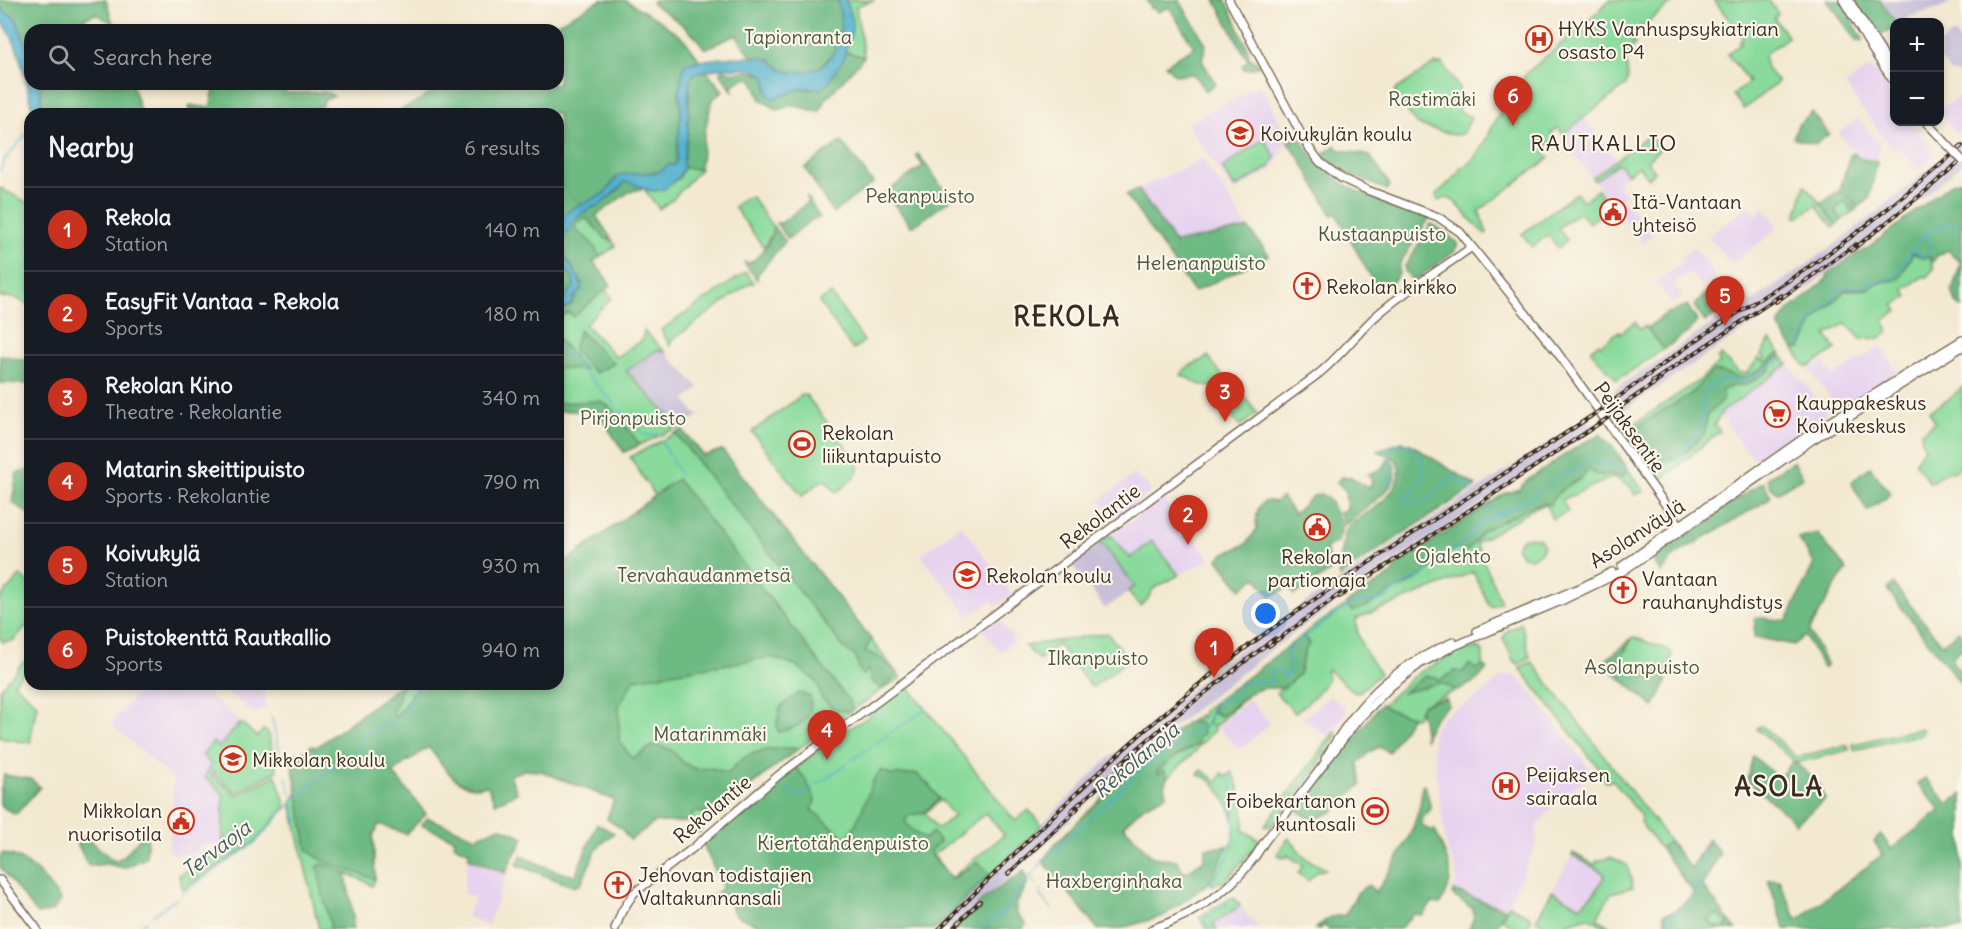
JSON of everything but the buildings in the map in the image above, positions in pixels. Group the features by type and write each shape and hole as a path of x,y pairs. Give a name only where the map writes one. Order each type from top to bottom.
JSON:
{"main road":[{"name":"Peijaksentie","path":"1228,0 1271,85 1310,150 1331,171 1360,187 1438,217 1455,228 1557,352 1570,374 1682,528"},
{"path":"1843,0 1890,76"},
{"path":"1849,0 1890,66"},
{"path":"1931,126 1962,160"},
{"name":"Rekolantie","path":"615,929 622,910 634,893 693,848 779,775 1314,378 1333,362 1364,327 1393,302 1472,247"},
{"name":"Asolanväylä","path":"1682,528 1809,435 1962,340"},
{"name":"Asolanväylä","path":"1152,929 1210,901 1234,881 1252,862 1265,841 1315,777 1337,737 1358,709 1376,689 1402,668 1431,651 1604,576 1629,562 1812,440 1962,346"},
{"path":"2,883 37,929"}],"shaded area":[{"path":"1878,0 1953,0 1943,7 1908,18 1891,18"},
{"path":"1954,33 1960,41 1962,40 1962,80 1958,73 1950,73 1944,63 1944,41"},
{"path":"1868,68 1872,68 1890,93 1890,126 1914,126 1935,154 1918,171 1900,149 1888,147 1846,85"},
{"name":"Koivukylän koulu","path":"1260,85 1290,140 1285,144 1274,168 1234,192 1187,124"},
{"path":"1962,94 1962,128 1956,134 1944,116 1944,107"},
{"path":"1585,118 1616,159 1592,178 1568,146 1563,134"},
{"path":"1857,119 1879,144 1877,162 1858,158 1839,133"},
{"path":"1962,141 1962,164 1867,244 1810,287 1616,415 1607,404 1616,388 1734,308 1740,309 1811,262 1876,213"},
{"path":"1203,159 1248,228 1175,243 1138,189"},
{"path":"1619,163 1627,174 1617,183 1626,194 1616,203 1611,201 1595,181"},
{"path":"1625,200 1653,236 1643,243 1615,207"},
{"path":"1748,206 1755,215 1764,208 1777,224 1776,230 1733,263 1729,262 1708,236"},
{"path":"1694,247 1714,274 1714,278 1702,287 1689,272 1675,282 1674,286 1682,296 1672,304 1656,282 1684,261 1681,257"},
{"path":"1881,346 1897,372 1842,407 1836,406 1809,369 1824,361 1833,376"},
{"path":"658,350 665,352 700,388 685,400 699,416 679,427 625,371"},
{"name":"Kauppakeskus Koivukeskus","path":"1788,364 1826,410 1825,417 1756,460 1742,446 1721,416 1721,412"},
{"path":"1586,418 1594,429 1383,569 1275,647 1188,715 1118,775 954,929 935,929 1105,762 1213,670 1308,601"},
{"path":"1134,474 1151,491 1115,519 1100,500"},
{"path":"1160,499 1164,500 1211,559 1179,575 1152,541 1130,558 1111,535"},
{"name":"Rekolan koulu","path":"961,525 1013,595 996,606 991,601 969,617 921,555"},
{"path":"1099,544 1103,545 1135,587 1105,609 1072,564"},
{"path":"999,620 1015,640 1000,652 982,630"},
{"name":"Peijaksen sairaala","path":"1516,675 1591,771 1588,777 1562,796 1537,825 1536,845 1506,909 1453,891 1456,870 1446,846 1432,740 1434,729 1443,716 1481,695 1501,676"},
{"name":"Mikkolan koulu","path":"140,690 211,690 208,694 257,736 263,730 268,732 276,770 236,792 234,806 236,845 200,845 200,853 173,854 169,850 174,780 114,727 112,722"},
{"path":"225,690 263,690 267,707 257,712 249,710"},
{"path":"1330,697 1344,707 1346,712 1328,737 1303,718"},
{"path":"1249,700 1270,723 1240,750 1218,727"},
{"path":"1572,855 1605,874 1595,892 1580,906 1552,891"},
{"path":"468,858 506,873 488,925 467,916 475,898 463,893"},
{"path":"1240,906 1259,929 1217,929 1213,924"}],"green space":[{"path":"0,0 106,0 113,23 96,14 84,18 86,24 24,24 24,40 16,19 0,8"},
{"path":"601,0 625,0 659,20 684,39 700,60 685,64 679,92 681,111 674,165 659,172 617,177 604,194 564,214 564,108 405,108 437,90 564,90 564,24 556,24"},
{"name":"Tapionranta","path":"653,0 837,0 842,16 839,41 821,65 812,70 790,74 764,59 752,57 736,35 705,49 694,35 652,4"},
{"path":"846,0 875,0 856,6 864,57 844,51 852,26"},
{"path":"1146,0 1179,0 1206,44 1202,61 1216,84 1205,91 1193,74 1175,75 1165,65 1194,47 1169,7 1158,12 1152,9"},
{"path":"1215,0 1225,0 1227,3 1247,46 1248,56 1259,66 1245,70 1242,65 1248,61"},
{"name":"RAUTKALLIO","path":"1609,0 1676,0 1629,36 1635,44 1626,59 1628,77 1626,85 1563,134 1558,128 1551,133 1555,139 1543,149 1549,158 1479,211 1487,233 1485,235 1454,201 1447,198 1438,201 1436,195 1458,174 1460,168 1470,163 1480,150 1507,100 1528,72"},
{"path":"1714,0 1768,0 1778,14 1774,18 1788,37 1764,55 1767,69 1778,82 1744,109 1733,95 1749,82 1727,54 1741,43 1739,41 1743,38"},
{"path":"1827,0 1840,0 1863,39 1861,42 1856,40"},
{"path":"1853,0 1880,0 1892,18 1890,18 1890,29 1880,35 1876,34"},
{"path":"844,51 864,57 825,100 819,112 792,105 778,110 761,100 752,79 744,78 731,86 734,93 720,73 724,70 732,73 748,71 765,76 767,90 780,97 790,91 812,90 834,75"},
{"name":"Rastimäki","path":"1436,63 1438,65 1442,63 1459,88 1458,111 1471,117 1463,134 1454,135 1416,124 1394,91"},
{"path":"707,71 723,91 712,100 704,135 700,169 684,168 691,77 697,72"},
{"path":"41,90 134,90 139,108 46,108 42,104"},
{"path":"214,90 326,92 334,96 324,100 322,106 317,108 210,108"},
{"path":"190,105 210,108 189,108"},
{"path":"1812,112 1829,134 1815,144 1793,138 1798,125"},
{"path":"1649,135 1660,149 1647,160 1655,172 1648,178 1639,166 1627,174 1618,163 1595,181 1592,178"},
{"name":"Kustaanpuisto","path":"1300,138 1312,156 1326,170 1356,191 1430,217 1400,263 1399,274 1388,287 1380,288 1375,285 1336,213 1332,215 1299,157 1287,142"},
{"path":"1264,139 1275,156 1270,167 1235,188 1222,168"},
{"path":"840,142 873,183 833,213 805,168"},
{"path":"1336,145 1338,149 1370,156 1390,185 1387,190 1344,172 1322,154"},
{"path":"1854,153 1858,158 1877,162 1869,198 1833,227 1816,205 1797,218 1805,185 1821,204 1840,190 1850,156"},
{"path":"1854,153 1858,158 1877,162 1869,198 1859,207 1841,186 1850,156"},
{"name":"Pekanpuisto","path":"918,154 951,199 911,226 885,193 923,166 916,156"},
{"path":"684,168 700,169 673,199 659,209 644,189 679,179"},
{"path":"1962,180 1962,307 1956,303 1952,290 1961,263 1948,250 1937,256 1932,263 1930,257 1923,258 1913,253 1896,280 1878,283 1868,289 1844,291 1814,321 1801,348 1793,348 1778,326 1789,310 1811,293 1828,277 1827,275 1867,249 1952,183"},
{"path":"624,182 645,188 629,192 596,216 612,240 606,239 586,218 580,221 575,229 592,243 600,257 593,262 611,285 573,317 569,312 564,315 564,309 572,304 582,283 565,257 564,236 583,213 592,207 599,206"},
{"path":"0,188 24,201 24,303 16,298 0,297"},
{"name":"Helenanpuisto","path":"1138,189 1175,243 1248,228 1269,255 1194,292 1126,195"},
{"path":"1598,189 1603,197 1598,206 1605,211 1590,223 1579,212 1558,228 1567,240 1558,248 1548,235 1532,247 1522,234 1576,193 1583,201"},
{"path":"1840,190 1857,209 1853,212 1844,202 1835,210 1842,220 1836,225 1821,204"},
{"path":"747,197 752,197 774,229 764,248 734,207"},
{"path":"807,197 820,218 811,220 788,239 776,223 781,223 807,203"},
{"name":"Pirjonpuisto","path":"595,216 616,246 593,261 611,285 605,290 612,298 585,324 616,357 642,340 644,331 665,352 657,350 626,371 679,427 624,452 597,411 564,411 564,306 574,297 575,270 565,257 576,219"},
{"path":"1431,224 1445,232 1458,244 1454,252 1412,280 1405,271 1405,266"},
{"path":"772,225 785,241 758,274 757,280 744,262 749,263 762,252 772,235"},
{"path":"1913,253 1930,257 1934,269 1926,277 1924,276 1904,289 1908,297 1894,305 1898,311 1884,320 1888,332 1880,338 1861,339 1846,323 1826,335 1836,349 1807,368 1794,350 1801,347 1814,321 1844,291 1868,289 1878,283 1900,277"},
{"path":"564,266 572,277 574,287 564,298"},
{"path":"746,272 754,283 750,283 671,341 670,346 661,330"},
{"path":"1714,285 1730,304 1705,322 1694,306"},
{"path":"831,294 864,341 853,350 819,302"},
{"path":"1687,305 1697,321 1690,331 1664,349 1647,328 1667,313"},
{"path":"1635,322 1640,329 1645,326 1664,349 1617,380 1590,350"},
{"path":"579,330 614,363 596,373 589,367 573,350"},
{"path":"1770,340 1788,364 1722,412 1714,425 1720,431 1660,481 1634,451 1637,446 1631,426 1701,379 1720,363 1717,358 1721,355 1739,373 1747,373 1759,358 1763,361 1765,358 1761,355"},
{"path":"564,346 585,369 564,369"},
{"path":"1780,353 1782,356 1772,361 1770,370 1747,385 1736,385 1722,390 1723,400 1707,415 1705,433 1681,456 1653,464 1639,448 1641,438 1636,427 1689,395 1713,371 1738,377 1747,376 1767,365 1766,363"},
{"path":"0,355 24,360 24,384 0,383"},
{"path":"1208,356 1224,378 1213,387 1201,385 1181,375 1186,368"},
{"path":"1962,387 1962,463 1956,471 1944,473 1930,483 1915,463 1925,446 1922,443 1921,432 1935,422 1929,411 1951,398"},
{"path":"1216,390 1228,406 1243,395 1257,413 1240,426 1212,392"},
{"name":"Rekolan liikuntapuisto","path":"802,395 806,395 858,463 855,477 836,492 824,479 802,496 752,432"},
{"path":"601,401 614,410 640,445 624,452 597,411 564,411 564,403"},
{"name":"Tervahaudanmetsä","path":"682,430 704,456 722,450 901,678 796,751 715,817 708,814 699,833 691,822 655,822 630,840 621,828 607,819 614,800 541,771 524,770 510,775 517,793 495,803 487,785 468,786 460,782 446,770 428,747 393,773 426,814 406,834 379,824 373,836 375,879 372,886 348,874 346,876 353,929 319,929 291,803 297,794 291,755 305,751 311,746 317,747 395,690 564,690 564,564 655,496 630,457"},
{"path":"682,430 704,456 722,450 871,639 865,652 887,663 898,674 882,689 871,681 868,669 863,676 856,657 844,648 675,433"},
{"name":"Ojalehto","path":"1600,434 1644,491 1635,495 1631,487 1613,477 1562,500 1568,512 1552,519 1547,505 1536,507 1476,543 1501,602 1490,607 1473,572 1356,619 1360,641 1380,674 1358,693 1328,670 1326,671 1328,678 1321,688 1295,713 1276,693 1299,674 1309,643 1303,635 1307,631 1391,575 1398,564 1504,494 1520,489 1532,477"},
{"path":"1600,434 1616,451 1628,470 1622,477 1597,475 1588,470 1580,479 1560,492 1550,504 1534,505 1483,531 1467,551 1456,548 1411,583 1357,610 1352,611 1346,604 1391,575 1397,565 1504,494 1520,489 1532,477"},
{"path":"1402,442 1409,443 1476,486 1340,577 1338,570 1346,531 1349,526 1381,503 1398,480 1399,466 1395,460 1377,450"},
{"path":"1388,458 1395,467 1394,480 1386,492 1345,524 1339,513 1347,509 1345,490 1337,482 1342,477 1351,477 1369,489 1372,482 1368,474 1383,467"},
{"path":"1793,461 1803,477 1778,492 1774,490 1767,478"},
{"path":"1870,467 1891,494 1867,511 1851,482"},
{"path":"24,471 24,511 12,502 17,473"},
{"name":"Tervahaudanmetsä","path":"677,479 850,702 852,711 835,710 821,697 817,682 795,665 772,657 634,679 619,706 619,740 632,759 654,745 670,749 684,763 695,769 712,768 729,773 744,758 760,751 799,748 753,783 715,817 708,813 693,812 691,822 655,822 630,840 621,828 607,819 614,800 541,771 524,770 510,775 517,793 495,803 487,785 476,787 459,782 452,777 428,747 393,773 426,814 406,834 379,824 373,836 375,879 329,863 307,849 291,755 305,751 311,746 317,747 394,690 400,690 392,714 396,717 415,690 564,690 564,564"},
{"path":"1763,482 1771,496 1768,500 1675,555 1661,573 1653,560 1697,527 1712,521 1723,508"},
{"path":"1320,494 1332,504 1343,526 1338,542 1326,547 1331,571 1294,595 1289,587 1271,597 1256,577 1241,589 1218,559 1246,544 1257,529 1256,518 1261,504 1269,501 1275,502 1282,497 1294,514 1312,497"},
{"path":"1817,533 1847,570 1809,631 1827,665 1823,668 1805,636 1794,645 1754,637 1755,617 1787,621 1814,563 1798,538"},
{"path":"1111,535 1130,558 1152,541 1179,575 1153,589 1147,600 1140,606 1128,591 1135,586 1103,545 1099,544"},
{"path":"1532,537 1540,539 1544,546 1540,553 1530,559 1521,555 1516,547 1522,539"},
{"path":"20,576 24,579 24,629 14,640 3,642 0,639 0,598"},
{"path":"1893,584 1942,644 1959,631 1962,635 1962,650 1954,655 1952,661 1962,671 1962,685 1887,589"},
{"path":"1521,623 1530,657 1518,664 1513,660 1503,638 1507,631"},
{"name":"Ilkanpuisto","path":"1107,633 1129,659 1092,688 1058,644 1039,660 1025,646"},
{"path":"1303,635 1310,643 1305,651 1299,674 1284,688 1263,688 1250,693 1220,716 1213,712 1213,703"},
{"name":"Asolanpuisto","path":"1633,637 1669,650 1672,655 1665,684 1654,707 1603,663"},
{"path":"1633,637 1619,661 1639,674 1642,670 1648,673 1654,665 1669,668 1665,684 1654,707 1603,663"},
{"path":"1475,648 1483,652 1482,669 1466,686 1422,705 1416,718 1390,710 1383,705 1416,674 1464,649"},
{"path":"24,661 24,671 14,683 37,704 30,743 0,738 0,689"},
{"path":"1532,662 1691,869 1708,839 1720,853 1702,885 1729,921 1724,929 1704,923 1667,929 1663,914 1673,912 1695,894 1640,822 1641,816 1613,780 1606,782 1597,766 1519,667"},
{"path":"1470,664 1475,669 1484,666 1487,669 1477,680 1458,691 1440,683 1402,693 1425,676 1437,677 1437,680 1440,680 1454,671 1462,672"},
{"name":"Kiertotähdenpuisto","path":"907,685 1015,821 1029,810 1042,825 935,929 769,929 735,915 727,895 718,897 706,907 704,904 723,888 703,844 796,768 846,730 870,716 875,709","holes":["941,800 954,816 937,829 925,813","986,813 1004,835 951,878 933,855"]},
{"path":"799,693 810,696 810,711 807,717 798,725 778,732 780,707"},
{"name":"Haxberginhaka","path":"1250,693 1215,726 1212,726 1215,730 1167,778 1164,786 1166,795 1144,806 1123,825 1152,857 1176,860 1185,873 1204,860 1206,848 1227,847 1233,841 1234,822 1226,801 1210,781 1198,775 1202,770 1217,782 1222,773 1226,777 1232,772 1238,785 1244,831 1260,840 1223,884 1219,881 1213,886 1210,882 1163,916 1118,929 1098,929 1043,861 1077,822 1160,744 1200,715 1202,718 1203,711 1213,703 1208,725 1212,709 1221,716"},
{"path":"1446,698 1449,705 1433,720 1425,740 1419,712 1422,705"},
{"path":"1381,704 1390,710 1412,716 1389,752 1379,747 1369,752 1358,764 1361,785 1338,804 1334,811 1313,821 1297,810"},
{"name":"Haxberginhaka","path":"1198,722 1203,727 1203,734 1198,738 1198,744 1170,760 1157,772 1159,774 1164,770 1167,778 1164,786 1166,795 1144,806 1123,826 1152,857 1176,860 1185,873 1204,860 1206,848 1227,846 1210,882 1163,916 1118,929 1098,929 1043,861 1055,844 1126,775 1186,723"},
{"path":"239,724 244,725 257,737 263,730 268,732 277,771 236,792 208,768 211,764 202,755 213,742 219,747"},
{"path":"1762,726 1796,757 1848,745 1849,750 1796,763 1757,729"},
{"path":"1922,728 1922,734 1854,750 1853,744"},
{"path":"1335,731 1337,733 1314,772 1275,822 1270,827 1265,825"},
{"path":"1753,756 1778,778 1794,761 1820,785 1825,800 1796,823 1747,780"},
{"name":"Kiertotähdenpuisto","path":"796,768 805,778 815,800 812,810 847,839 860,815 873,781 881,770 891,775 917,774 939,799 923,813 909,815 905,822 925,839 932,832 940,842 929,852 951,879 978,862 990,875 935,929 769,929 735,915 727,895 718,897 706,907 704,904 723,888 703,844"},
{"path":"207,771 236,795 276,775 286,806 255,842 183,889 179,875 223,849 223,794 205,778"},
{"path":"4,775 31,779 40,787 14,814 0,805"},
{"path":"1925,778 1948,804 1962,794 1962,929 1785,929 1768,880 1779,880 1797,920 1882,855 1874,841 1881,834 1891,849 1941,810 1917,784"},
{"path":"1425,785 1431,809 1423,817 1422,825 1429,830 1435,830 1449,867 1449,885 1440,904 1432,903 1423,915 1414,914 1399,929 1328,929 1325,925 1320,929 1315,929 1330,917 1345,915 1358,892 1368,885 1376,892 1392,868 1413,828 1421,800 1422,786"},
{"path":"428,818 476,837 500,827 524,837 506,873 468,858 470,852 454,845 455,839 421,825"},
{"path":"597,824 614,833 597,848 580,885 577,884 575,887 517,865 521,856 553,870 575,876"},
{"path":"148,829 146,858 124,868 107,864 88,866 77,843 84,835 114,861 123,857"},
{"path":"1289,838 1305,858 1326,869 1317,872 1308,881 1298,873 1303,865 1287,855 1285,858 1278,855"},
{"path":"1708,839 1720,853 1702,886 1736,929 1724,929 1729,921 1725,921 1718,914 1707,920 1720,929 1668,929 1664,914 1673,912 1695,894 1660,848 1669,842 1691,869"},
{"path":"2,853 21,860 43,877 61,901 51,912 37,914 0,867"},
{"path":"1573,853 1595,865 1597,861 1611,857 1627,865 1633,887 1611,893 1597,918 1609,926 1608,928 1588,917 1568,923 1565,929 1545,929 1544,924 1536,920 1552,891 1580,906 1595,892 1605,874 1572,855"},
{"path":"322,864 348,874 346,876 353,929 331,929 317,867"},
{"path":"1024,871 1028,883 1016,905 1016,913 1026,924 1023,929 954,929 985,898"},
{"path":"1453,891 1506,909 1495,929 1469,929 1474,917 1473,909 1452,895"},
{"path":"1231,898 1235,899 1240,906 1213,924 1217,929 1207,929 1199,917"},
{"path":"1509,905 1532,918 1525,929 1520,929 1501,919"}],"water":[{"path":"837,0 846,0 852,18 852,28 844,60 821,90 801,89 773,99 769,96 765,76 751,69 724,68 697,72 692,76 689,86 688,133 684,168 678,178 665,189 654,191 624,182 599,206 592,207 576,219 570,231 564,236 565,213 604,194 619,175 659,172 668,165 674,165 681,111 679,93 684,64 716,58 749,57 770,59 787,72 814,70 824,64 836,46 840,35 840,11"},
{"path":"0,8 16,19 24,40 24,74 13,39 0,21"},
{"path":"28,90 40,90 42,105 45,108 32,108"},
{"path":"564,254 578,277 582,290 574,297 572,304 564,309 564,298 574,286 572,277 564,266"}],"waterway":[{"path":"0,171 5,159 24,137"},
{"name":"Rekolanoja","path":"1796,348 1803,340 1814,317 1838,291 1846,287 1865,287 1874,282 1894,278 1924,236 1943,225 1962,224"},
{"name":"Rekolanoja","path":"1912,251 1925,256 1930,246 1926,236"},
{"path":"564,351 617,406"},
{"name":"Rekolanoja","path":"1654,466 1674,460 1698,432 1704,408 1702,399 1710,385 1726,379 1745,382 1782,359"},
{"path":"620,410 646,435 658,435"},
{"path":"661,441 680,475"},
{"path":"1387,485 1393,475 1389,463 1390,449 1403,444 1414,449 1422,458 1423,478 1404,500 1409,503 1424,502 1453,477 1473,490"},
{"name":"Rekolanoja","path":"981,929 1005,910 1037,868 1149,763 1161,758 1165,750 1175,749 1179,744 1179,738 1183,735 1190,734 1196,729 1203,729 1217,703 1236,697 1238,688 1246,683 1253,681 1270,683 1273,671 1278,670 1286,677 1290,672 1286,650 1334,616 1355,603 1386,598 1402,586 1421,577 1467,540 1481,523 1527,500 1560,476 1591,462 1608,463 1629,474"},
{"path":"1485,507 1498,514"},
{"name":"Tervaoja","path":"297,797 354,753 358,748 359,740 377,727 395,722 407,712 415,690"},
{"path":"869,748 924,710"},
{"path":"272,718 281,761"},
{"path":"852,760 866,750"},
{"path":"818,784 847,764"},
{"path":"1213,884 1228,855 1234,834 1234,808 1229,776"},
{"path":"286,777 291,794"},
{"path":"739,819 778,783 797,796 802,796 813,787"},
{"path":"292,801 297,823"},
{"name":"Tervaoja","path":"181,894 256,842 293,801"},
{"path":"1668,920 1685,905 1696,888 1709,840"},
{"path":"1030,877 1037,885"},
{"path":"1040,890 1040,896 1052,909"},
{"name":"Tervaoja","path":"153,915 177,898"},
{"path":"1210,929 1205,919 1228,904"},
{"name":"Tervaoja","path":"137,929 146,921"},
{"path":"1651,929 1655,924"}],"railway":[{"path":"939,929 1096,774 1222,666 1346,578 1590,417 1711,330 1825,256 1885,211 1962,146"},
{"path":"1851,251 1962,159"},
{"path":"1776,302 1856,244"},
{"path":"1652,382 1781,295"},
{"path":"1614,411 1661,379"},
{"path":"1339,597 1621,409"},
{"path":"1269,646 1344,591"},
{"path":"1121,763 1173,718 1275,638"},
{"path":"1071,811 1130,759"},
{"path":"1008,874 1078,808"},
{"path":"952,929 980,901"}],"place":[{"name":"HYKS Vanhuspsykiatrian osasto P4","path":"1539,39"},
{"name":"Puistokenttä Rautkallio","path":"1513,126"},
{"name":"Koivukylän koulu","path":"1240,133"},
{"name":"Itä-Vantaan yhteisö","path":"1613,212"},
{"name":"Rekolan kirkko","path":"1307,286"},
{"name":"Koivukylä","path":"1725,326"},
{"name":"Kauppakeskus Koivukeskus","path":"1777,414"},
{"name":"Rekolan Kino","path":"1225,422"},
{"name":"Rekolan liikuntapuisto","path":"802,444"},
{"name":"Rekolan partiomaja","path":"1317,527"},
{"name":"EasyFit Vantaa - Rekola","path":"1188,545"},
{"name":"Rekolan koulu","path":"967,575"},
{"name":"Vantaan rauhanyhdistys","path":"1623,590"},
{"name":"Rekola","path":"1214,678"},
{"name":"Mikkolan koulu","path":"233,759"},
{"name":"Matarin skeittipuisto","path":"827,760"},
{"name":"Peijaksen sairaala","path":"1506,786"},
{"name":"Foibekartanon kuntosali","path":"1375,811"},
{"name":"Mikkolan nuorisotila","path":"181,821"},
{"name":"Jehovan todistajien Valtakunnansali","path":"618,885"}],"district":[{"name":"RAUTKALLIO","path":"1604,143"},
{"name":"REKOLA","path":"1067,316"},
{"name":"ASOLA","path":"1779,786"}],"park label":[{"name":"Matarinmäki","path":"710,733"}]}
